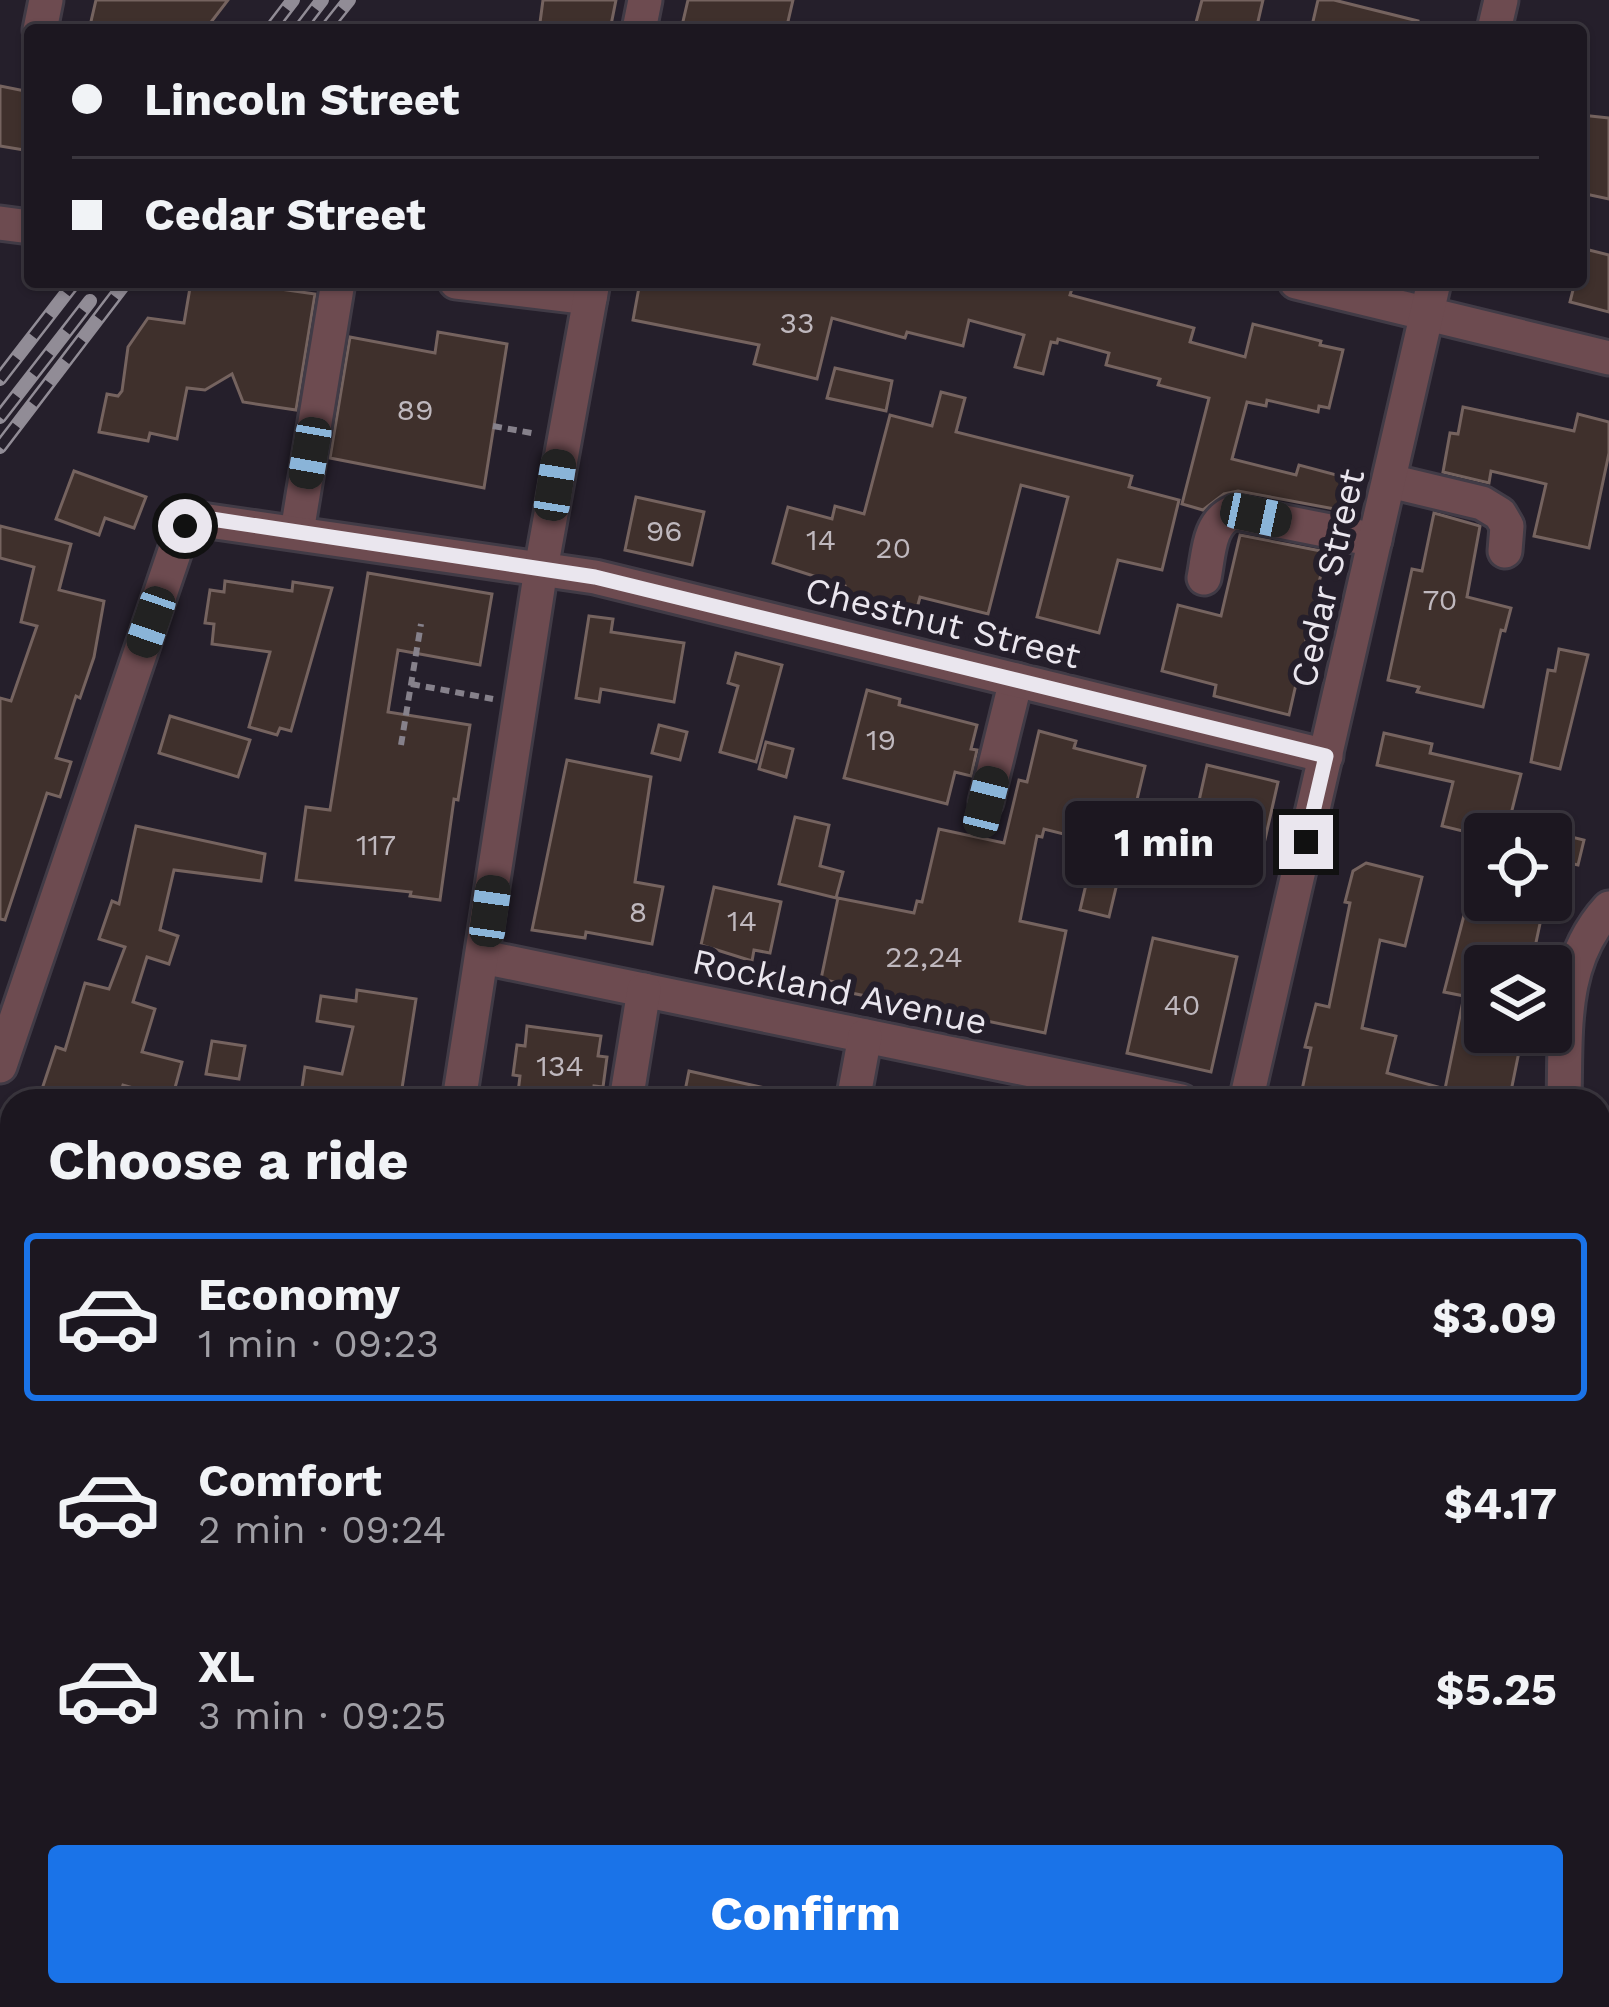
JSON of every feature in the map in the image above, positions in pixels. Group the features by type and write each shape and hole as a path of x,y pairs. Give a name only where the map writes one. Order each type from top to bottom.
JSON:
{"street":[{"path":"297,532 337,288"},
{"path":"461,1089 541,569 592,290 558,288"},
{"path":"1346,288 1430,298 1609,358"},
{"name":"Cedar Street","path":"1249,1089 1430,298"},
{"path":"1390,481 1492,508 1507,526 1505,551"},
{"path":"1204,578 1214,528 1234,512 1375,540"},
{"name":"Chestnut Street","path":"0,1066 182,531 193,520 205,518 595,577 1326,756"},
{"path":"986,802 1016,680"},
{"path":"1564,1089 1565,1020 1573,967 1584,940 1609,908"},
{"name":"Rockland Avenue","path":"483,957 865,1036 1046,1088"},
{"path":"628,1089 644,990"},
{"path":"855,1089 865,1036"}],"path":[{"path":"493,426 541,434"},
{"path":"401,745 421,625"},
{"path":"411,684 496,699"}],"building":[{"path":"96,0 228,0 210,24 90,24"},
{"path":"543,0 616,0 611,24 540,24"},
{"path":"688,0 793,0 787,24 682,24"},
{"path":"1202,0 1263,0 1257,24 1196,24"},
{"path":"1318,0 1418,21 1418,24 1312,24"},
{"path":"0,86 24,91 24,150 0,146"},
{"path":"1587,116 1609,118 1609,199 1587,194"},
{"path":"1587,250 1609,255 1609,312 1570,302 1574,288 1587,288"},
{"path":"190,288 274,288 315,294 296,410 243,402 232,374 205,390 187,388 177,439 150,433 148,441 99,432 107,394 118,396 122,391 128,347 148,318 184,323"},
{"path":"639,288 1072,288 1070,295 1194,328 1190,342 1245,357 1253,324 1343,350 1329,408 1319,406 1318,412 1267,400 1266,406 1247,402 1232,459 1296,475 1299,465 1348,478 1340,510 1238,491 1224,494 1203,510 1182,504 1209,398 1106,365 1109,353 1058,339 1051,342 1043,374 1015,367 1024,335 969,320 963,346 907,332 905,338 832,318 817,379 754,364 759,345 633,320"},
{"path":"438,332 507,344 484,488 330,458 350,337 435,353"},
{"path":"835,368 892,381 886,411 827,398"},
{"path":"941,392 965,398 956,432 1132,476 1129,487 1179,500 1162,570 1118,560 1099,633 1037,617 1068,497 1021,485 988,614 920,597 915,616 842,597 845,586 773,563 788,507 832,519 835,506 864,514 890,415 932,426"},
{"path":"1463,407 1574,431 1578,414 1609,422 1609,453 1589,548 1534,536 1546,484 1491,471 1489,483 1443,472 1450,433 1458,434"},
{"path":"74,471 146,497 134,528 105,518 99,535 56,519"},
{"path":"636,497 704,512 692,565 625,550"},
{"path":"1434,513 1480,526 1467,597 1511,608 1505,631 1501,630 1483,707 1417,692 1419,687 1388,680 1412,569 1422,571"},
{"path":"0,526 71,544 59,590 104,601 94,657 56,758 71,762 60,797 47,793 5,920 0,919 0,698 11,701 37,626 21,622 34,567 0,558"},
{"path":"1240,535 1326,552 1289,715 1214,696 1216,685 1162,671 1178,605 1221,616"},
{"path":"368,573 492,594 480,665 398,650 388,712 470,725 440,900 410,896 411,892 296,880 306,807 330,810"},
{"path":"225,581 292,591 293,582 332,588 291,731 280,728 277,735 249,727 270,652 212,644 214,624 205,623 210,590 224,592"},
{"path":"589,616 613,619 611,632 684,643 674,702 601,689 599,702 576,698"},
{"path":"1559,649 1588,655 1560,769 1531,762 1548,670 1555,671"},
{"path":"736,653 782,665 756,762 720,752 738,686 728,683"},
{"path":"867,690 900,699 899,705 977,725 971,776 955,772 947,804 844,778"},
{"path":"170,716 250,740 238,777 159,753"},
{"path":"659,725 687,732 680,760 652,753"},
{"path":"1039,731 1076,741 1074,748 1145,766 1109,917 1080,910 1096,842 1044,829 1042,837 1037,836 1020,921 1066,931 1045,1033 837,990 839,983 821,979 838,898 914,913 917,901 922,902 939,829 1004,843 1019,780 1027,782"},
{"path":"1384,733 1432,744 1430,753 1521,774 1511,813 1464,813 1464,831 1442,826 1453,782 1377,765"},
{"path":"766,742 793,749 786,777 759,769"},
{"path":"567,760 651,777 635,882 663,887 652,944 586,932 585,938 532,930"},
{"path":"1207,765 1278,782 1259,866 1188,850"},
{"path":"795,817 829,825 820,866 843,872 836,898 779,884"},
{"path":"136,826 265,854 261,881 174,870 160,930 178,936 169,964 147,957 133,1002 155,1009 142,1052 182,1062 175,1089 123,1085 122,1089 42,1089 56,1047 65,1050 85,983 109,989 125,947 99,939 112,901 119,904"},
{"path":"1572,837 1584,840 1578,865 1572,864"},
{"path":"1366,863 1422,877 1405,946 1380,940 1362,1028 1396,1036 1387,1073 1445,1089 1302,1089 1311,1048 1305,1047 1316,1004 1329,1007 1350,903 1345,902 1353,871"},
{"path":"714,887 781,902 770,953 754,950 752,961 701,945"},
{"path":"1464,915 1464,921 1541,921 1535,945 1464,945 1464,996 1444,992"},
{"path":"1153,938 1237,957 1211,1072 1127,1053"},
{"path":"357,990 416,999 402,1089 302,1089 305,1067 342,1074 353,1027 317,1021 321,996 356,1001"},
{"path":"1464,996 1464,1053 1519,1053 1511,1089 1445,1089"},
{"path":"527,1026 601,1036 598,1056 607,1057 603,1087 518,1089 520,1076 513,1075 517,1045 525,1046"},
{"path":"212,1041 245,1046 239,1079 206,1074"},
{"path":"689,1071 769,1089 685,1089"}],"railway":[{"path":"275,24 293,0"},
{"path":"304,24 322,0"},
{"path":"330,24 349,0"},
{"path":"0,379 70,288"},
{"path":"0,447 121,288"},
{"path":"0,417 90,301"}],"route":[{"path":"185,526 205,518 595,577 1326,756 1306,842"}]}
